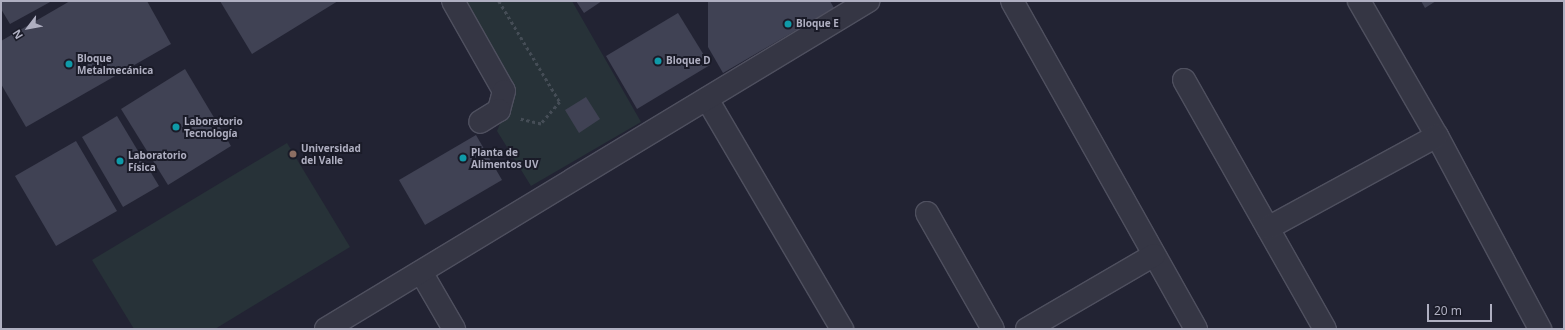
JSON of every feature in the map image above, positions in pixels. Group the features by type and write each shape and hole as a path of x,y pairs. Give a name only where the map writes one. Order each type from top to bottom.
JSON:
{"street":[{"path":"453,1 504,91 499,110 488,117"},
{"path":"326,329 868,1"},
{"path":"1012,1 1196,329"},
{"path":"1359,1 1437,136 1540,329"},
{"path":"1184,80 1325,329"},
{"path":"707,99 842,329"},
{"path":"1268,228 1437,136"},
{"path":"927,213 993,329"},
{"path":"1027,329 1154,255"},
{"path":"421,272 454,329"}],"path":[{"path":"488,117 541,124 560,102 499,1"}],"shaded area":[{"path":"460,1 572,1 641,122 531,186 497,131 512,94"},
{"path":"287,143 350,247 215,329 134,329 92,260"}],"building":[{"path":"1,1 52,1 10,24 1,9"},
{"name":"Bloque Metalmecánica","path":"70,1 147,1 171,44 26,127 1,84 1,41"},
{"path":"220,1 338,1 252,54"},
{"path":"576,1 602,1 584,13"},
{"path":"708,1 830,1 834,8 723,73 708,47"},
{"path":"1421,1 1436,1 1425,8"},
{"name":"Bloque D","path":"678,13 710,65 637,109 606,56"},
{"name":"Laboratorio Tecnología","path":"185,69 231,146 168,185 121,109"},
{"path":"586,97 600,119 579,133 565,110"},
{"name":"Laboratorio Física","path":"117,116 159,186 123,207 82,137"},
{"name":"Planta de Alimentos UV","path":"476,135 502,180 425,225 399,180"},
{"path":"76,141 117,211 56,246 15,176"}],"place":[{"name":"Bloque E","path":"788,24"},
{"name":"Bloque D","path":"658,61"},
{"name":"Bloque Metalmecánica","path":"69,64"},
{"name":"Laboratorio Tecnología","path":"176,127"},
{"name":"Universidad del Valle","path":"293,154"},
{"name":"Planta de Alimentos UV","path":"463,158"},
{"name":"Laboratorio Física","path":"120,161"}]}
